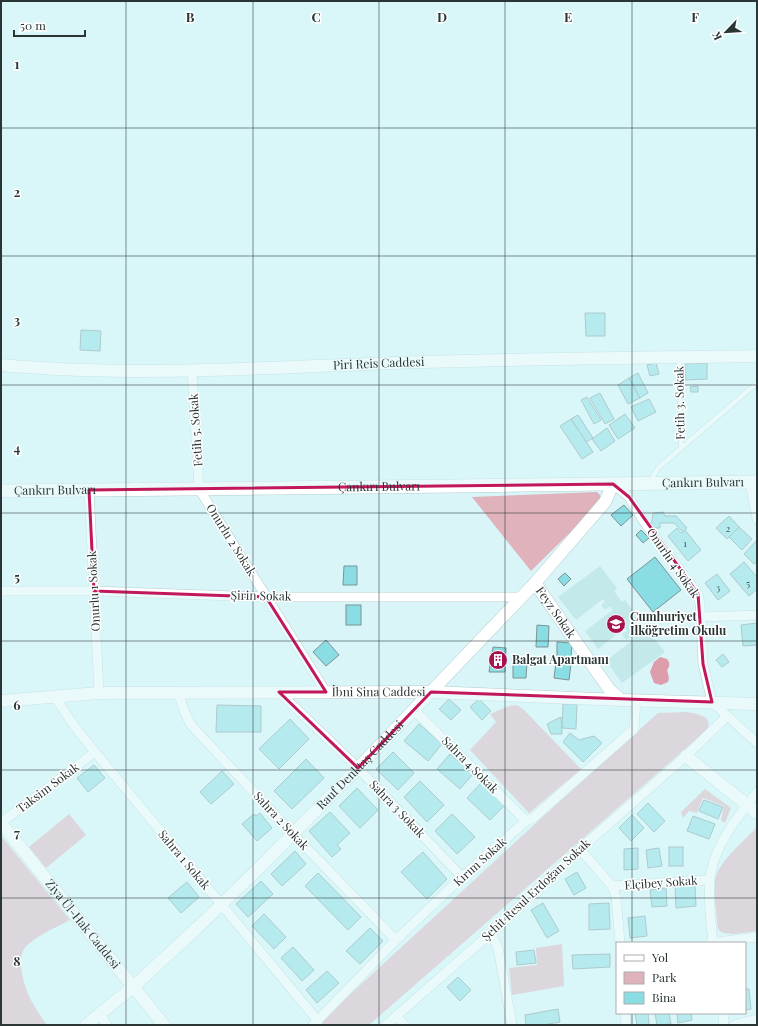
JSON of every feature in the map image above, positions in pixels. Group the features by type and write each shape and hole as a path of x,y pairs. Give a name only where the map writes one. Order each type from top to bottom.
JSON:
{"main road":[{"name":"Çankırı Bulvarı","path":"1,491 754,482"}],"street":[{"name":"Piri Reis Caddesi","path":"1,365 32,368 92,370 192,370 448,361 757,356"},
{"name":"Fetih 5. Sokak","path":"192,370 199,489"},
{"path":"754,482 757,519"},
{"name":"Rauf Denktaş Caddesi","path":"86,1025 133,987 221,905 358,768 535,583 605,502 613,484"},
{"name":"Onurlu 4 Sokak","path":"613,484 629,497 644,522 698,594 701,617 703,664 712,702"},
{"name":"Onurlu 2 Sokak","path":"199,489 326,692"},
{"name":"Onurlu 1 Sokak","path":"90,490 99,693"},
{"name":"Feyz Sokak","path":"535,583 609,689 621,700"},
{"name":"Şirin Sokak","path":"1,592 94,591 266,597 522,597"},
{"path":"701,617 757,615"},
{"name":"Sahra 3 Sokak","path":"279,692 358,768 462,877"},
{"name":"İbni Sina Caddesi","path":"1,701 99,693 431,692 757,704"},
{"name":"Sahra 2 Sokak","path":"178,693 185,713 192,724 293,834 396,940"},
{"name":"Sahra 1 Sokak","path":"54,696 75,727 95,752 316,1023"},
{"name":"Kırım Sokak","path":"316,1023 396,940 462,877 526,821 533,818 634,729 636,700"},
{"path":"712,702 757,743"},
{"name":"Sahra 4 Sokak","path":"414,710 526,821"},
{"name":"Şehit Resul Erdoğan Sokak","path":"386,1025 491,933 580,849 686,756 727,716"},
{"name":"Taksim Sokak","path":"1,823 95,752"},
{"path":"686,756 757,812"},
{"path":"712,942 710,880 712,867 721,844 757,792"},
{"name":"Ziya Ül-Hak Caddesi","path":"1,823 164,1025"},
{"path":"580,849 612,886 616,897 620,942"},
{"name":"Elçibey Sokak","path":"612,886 710,880"},
{"path":"491,933 498,948 512,1025"},
{"path":"720,942 757,937"},
{"path":"100,1014 107,1025"},
{"path":"626,1014 626,1025"},
{"path":"723,1014 724,1025"},
{"path":"396,1016 404,1025"},
{"path":"734,1025 757,1019"}],"lane":[{"name":"Fetih 3. Sokak","path":"680,358 681,448"},
{"path":"650,484 658,468 757,384"}],"highlighted area":[{"path":"613,484 629,497 698,594 703,664 712,702 431,692 358,768 279,692 326,692 266,597 94,591 89,490"}],"shaded area":[{"name":"Cumhuriyet İlköğretim Okulu","path":"600,566 617,588 614,591 622,602 625,600 638,617 635,620 644,633 648,630 665,652 622,683 606,661 634,639 632,636 626,640 622,634 627,631 625,628 598,649 585,631 613,610 610,606 605,610 601,605 605,602 603,599 576,620 558,597"},
{"path":"660,657 667,659 669,662 669,667 667,670 669,678 668,682 661,685 654,683 650,672 654,662"}],"green space":[{"path":"597,492 602,501 531,571 472,497"},
{"path":"517,705 523,709 581,769 529,813 470,750 496,722 490,714 509,706"},
{"path":"687,712 703,716 709,725 707,730 369,1025 317,1025 658,713"},
{"path":"705,789 731,808 725,823 721,820 724,806 703,798 697,813 689,811 683,818 681,812"},
{"path":"69,814 86,835 46,868 29,847"},
{"path":"757,827 757,931 736,934 721,932 718,929 715,897 715,880 717,873 739,845"},
{"path":"1,836 70,920 33,940 24,949 22,954 22,976 29,997 47,1025 1,1025"},
{"path":"562,944 564,986 512,995 509,968 537,965 536,948"}],"building":[{"path":"585,313 605,313 605,336 586,336"},
{"path":"81,330 101,331 100,351 80,350"},
{"path":"656,363 659,374 650,376 647,365"},
{"path":"707,363 707,379 685,380 685,364"},
{"path":"638,373 648,393 640,398 629,378"},
{"path":"629,378 640,398 628,404 618,385"},
{"path":"698,386 698,392 691,392 690,387"},
{"path":"600,393 614,419 605,424 590,398"},
{"path":"587,397 601,420 594,424 581,400"},
{"path":"649,399 656,412 638,421 631,407"},
{"path":"625,414 635,428 618,439 609,425"},
{"path":"578,415 593,438 586,442 571,419"},
{"path":"571,419 593,452 582,459 560,426"},
{"path":"607,428 615,441 601,451 592,439"},
{"path":"624,505 633,515 621,526 611,515"},
{"path":"663,512 665,516 676,516 687,528 683,532 674,523 660,523 660,528 651,528 653,513"},
{"path":"729,516 739,527 727,539 716,528"},
{"path":"739,527 752,539 742,550 729,537"},
{"path":"677,528 681,533 685,530 701,550 688,561 668,536"},
{"path":"641,530 649,538 643,543 636,535"},
{"path":"757,540 757,562 754,564 744,554"},
{"path":"655,557 681,590 653,612 627,579"},
{"path":"744,562 757,577 757,589 749,596 730,574"},
{"path":"344,566 357,566 357,585 343,585"},
{"path":"565,573 571,579 564,586 558,579"},
{"path":"717,574 730,591 718,600 705,583"},
{"path":"346,605 361,605 361,625 346,625"},
{"path":"757,623 757,645 743,646 741,625"},
{"path":"537,625 549,626 548,647 536,647"},
{"path":"326,640 339,655 326,666 313,652"},
{"path":"557,642 572,643 571,657 557,656"},
{"name":"Balgat Apartmanı","path":"493,647 506,648 505,672 489,672"},
{"path":"723,654 729,662 722,667 716,660"},
{"path":"513,662 527,662 526,678 513,678"},
{"path":"556,662 571,664 569,680 554,678"},
{"path":"449,699 461,710 451,720 439,709"},
{"path":"479,699 491,711 482,720 470,707"},
{"path":"563,704 577,704 576,729 562,728"},
{"path":"217,705 261,706 261,732 216,732"},
{"path":"561,717 562,734 551,734 547,724"},
{"path":"290,719 309,739 279,769 259,749"},
{"path":"419,724 442,744 428,761 404,741"},
{"path":"570,733 579,740 594,736 602,743 583,762 563,742"},
{"path":"393,752 414,773 398,790 376,769"},
{"path":"450,754 473,774 460,789 437,769"},
{"path":"306,759 324,778 292,809 274,791"},
{"path":"94,765 105,778 88,792 77,778"},
{"path":"222,771 234,784 211,804 200,792"},
{"path":"420,781 444,805 427,822 404,797"},
{"path":"482,782 505,805 490,820 467,798"},
{"path":"357,788 378,810 360,828 339,806"},
{"path":"704,800 723,807 718,819 699,811"},
{"path":"648,803 665,821 654,832 637,814"},
{"path":"330,812 350,833 337,845 341,849 332,857 309,831"},
{"path":"260,813 272,828 257,841 242,824 254,814 256,816"},
{"path":"452,814 475,837 457,854 435,831"},
{"path":"632,815 644,828 631,841 619,828"},
{"path":"693,816 715,824 709,839 687,831"},
{"path":"669,847 683,847 683,866 669,866"},
{"path":"638,848 638,869 624,870 624,849"},
{"path":"659,848 662,866 648,868 646,850"},
{"path":"295,851 306,864 282,886 271,874"},
{"path":"423,852 447,879 427,899 401,872"},
{"path":"577,872 586,888 574,895 565,879"},
{"path":"318,873 361,917 348,930 305,886"},
{"path":"261,881 273,894 248,917 236,904"},
{"path":"187,882 199,897 181,913 168,898"},
{"path":"695,885 696,906 676,908 675,886"},
{"path":"666,888 667,906 652,907 650,890"},
{"path":"543,903 559,931 547,938 531,910"},
{"path":"609,903 610,929 589,930 589,904"},
{"path":"264,914 286,937 274,949 252,926"},
{"path":"645,916 647,936 630,938 628,918"},
{"path":"370,928 383,941 360,964 346,951"},
{"path":"293,947 314,970 302,981 281,958"},
{"path":"534,950 536,963 517,965 516,952"},
{"path":"610,954 610,967 573,969 572,955"},
{"path":"327,971 339,983 317,1003 306,990"},
{"path":"458,977 471,990 460,1001 447,987"},
{"path":"746,989 749,989 751,1009 746,1010"},
{"path":"558,1009 560,1022 543,1025 526,1025 525,1015"},
{"path":"635,1014 648,1014 649,1025 637,1025"},
{"path":"655,1014 669,1014 671,1024 657,1025"},
{"path":"677,1014 691,1014 692,1020 678,1023"}],"place":[{"name":"Cumhuriyet İlköğretim Okulu","path":"616,624"},
{"name":"Balgat Apartmanı","path":"498,660"}]}
